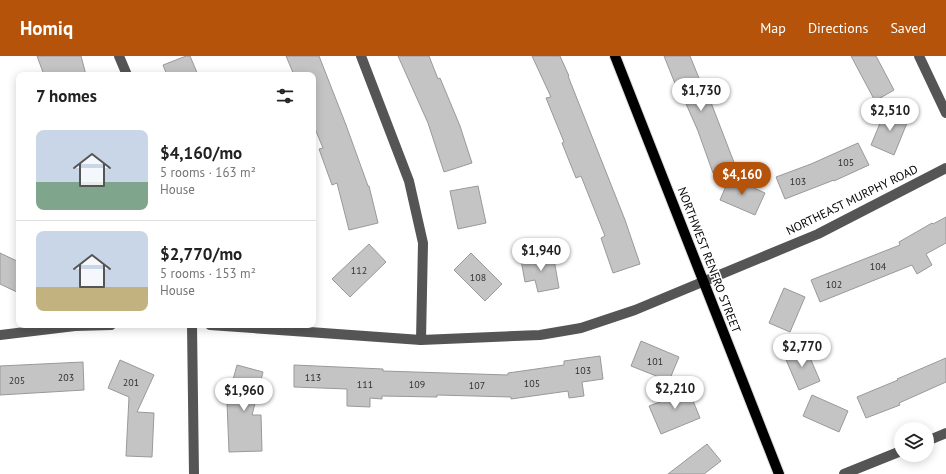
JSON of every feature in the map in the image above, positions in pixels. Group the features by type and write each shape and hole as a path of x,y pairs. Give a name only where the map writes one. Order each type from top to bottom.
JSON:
{"main road":[{"name":"NORTHWEST RENFRO STREET","path":"615,56 779,474"}],"street":[{"path":"119,56 126,72"},
{"path":"361,56 409,181 423,243 421,340"},
{"path":"919,56 946,113"},
{"name":"NORTHEAST MURPHY ROAD","path":"252,328 421,340 540,336 582,328 635,310 818,234 946,168"},
{"path":"0,335 58,328"},
{"path":"192,328 194,474"},
{"path":"934,438 946,433"},
{"path":"844,474 894,454"}],"building":[{"path":"37,56 81,56 85,72 43,72"},
{"path":"186,56 190,56 197,72 166,72 163,65"},
{"path":"286,56 319,56 369,186 378,223 349,230 337,183 332,185 319,149 323,148 316,131 316,72 293,72"},
{"path":"398,56 429,56 460,126 472,163 444,172 428,123"},
{"path":"532,56 560,56 625,220 640,264 613,273 601,238 605,236 581,176 576,178 562,143 564,142 546,98 551,97"},
{"path":"664,56 690,56 703,88 705,87 735,165 713,173 698,131 680,90 678,91"},
{"path":"851,56 876,56 894,90 875,101"},
{"path":"886,109 909,118 894,155 871,145"},
{"path":"858,143 869,165 834,181 785,199 776,177 811,164"},
{"path":"730,177 765,193 755,215 720,200"},
{"path":"478,186 486,223 458,229 450,191"},
{"path":"946,217 946,243 926,254 932,265 917,274 912,265 820,302 811,280 900,245 899,242 932,223 933,224"},
{"path":"369,244 386,262 350,297 332,279"},
{"path":"0,253 16,261 16,292 0,284"},
{"path":"471,253 502,284 485,301 454,270"},
{"path":"553,254 559,288 538,292 535,280 525,282 521,260"},
{"path":"784,288 805,297 790,332 769,323"},
{"path":"641,341 679,357 669,381 631,366"},
{"path":"805,346 820,381 799,390 784,355"},
{"path":"600,356 603,379 582,382 584,396 569,398 568,391 511,399 511,397 437,395 437,397 382,396 382,399 370,398 370,407 347,406 347,389 294,387 294,365 383,369 383,371 508,375 508,373 564,365 564,361"},
{"path":"946,358 946,382 899,403 900,405 866,418 857,397"},
{"path":"120,360 154,375 137,412 154,413 152,457 126,456 129,397 108,388"},
{"path":"83,362 84,390 0,395 0,366"},
{"path":"237,365 263,372 252,415 261,415 262,451 229,452 227,402"},
{"path":"687,386 700,418 661,434 649,406 665,400 664,395"},
{"path":"812,395 848,411 839,432 803,416"},
{"path":"707,444 721,461 704,474 668,474"}]}
